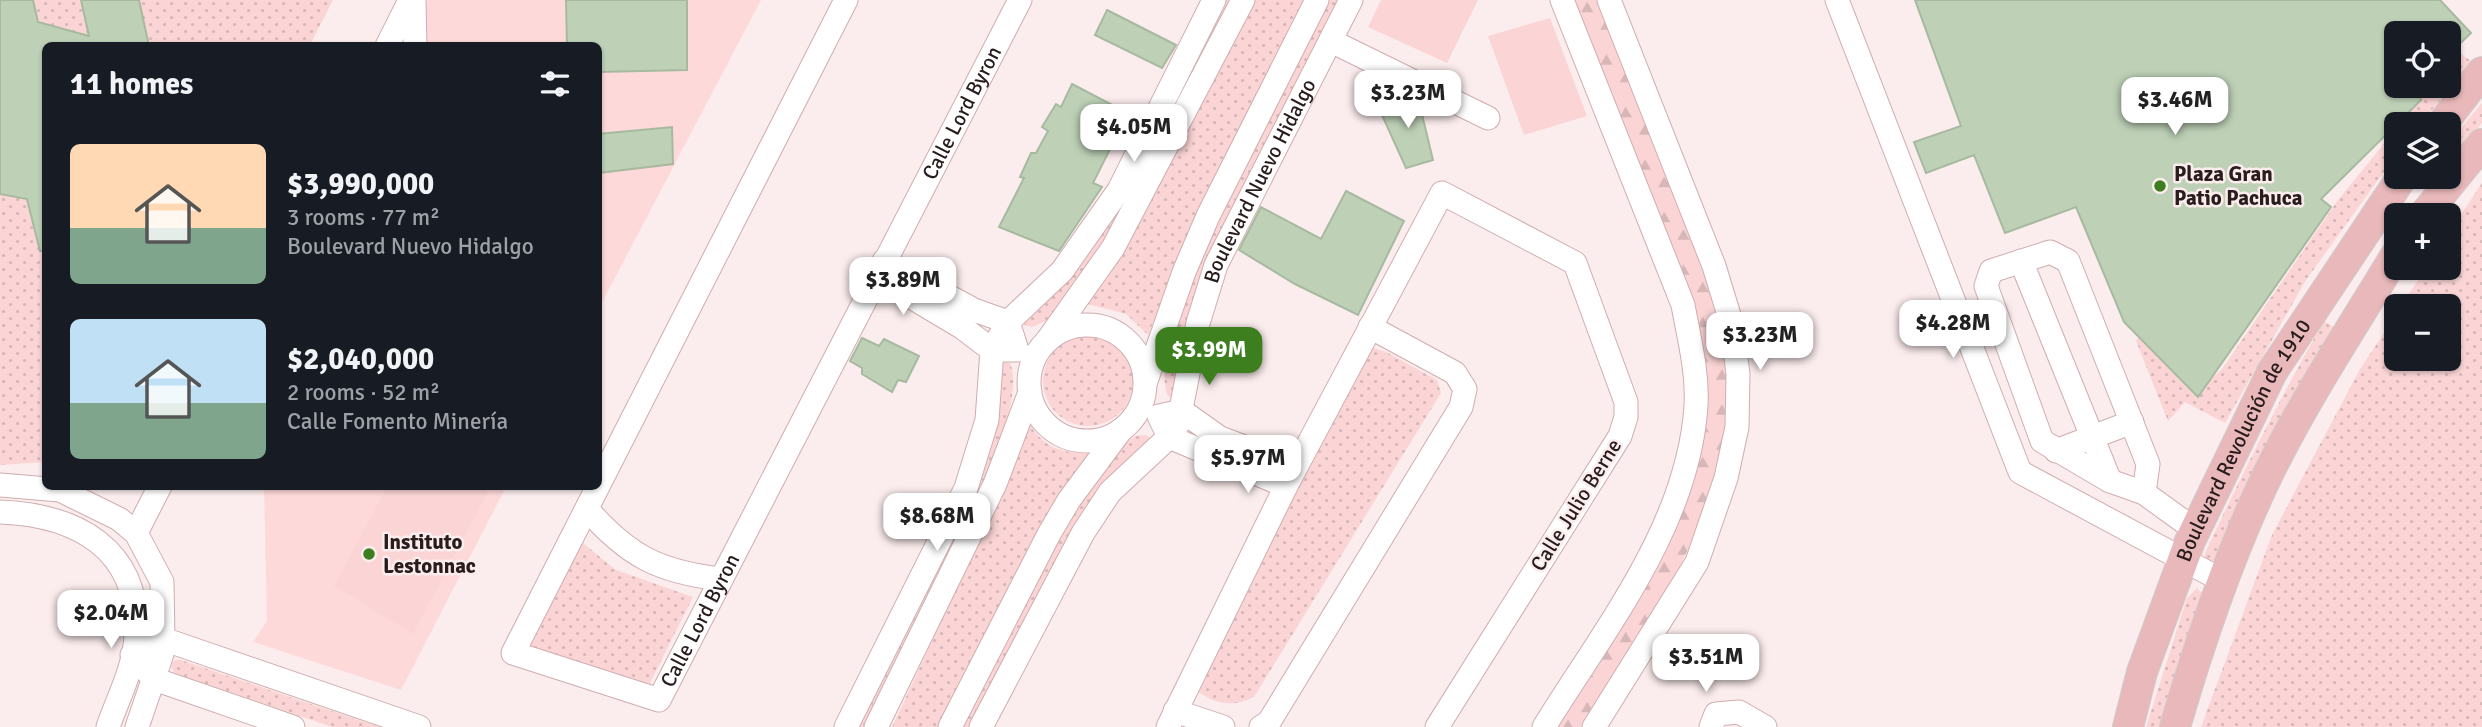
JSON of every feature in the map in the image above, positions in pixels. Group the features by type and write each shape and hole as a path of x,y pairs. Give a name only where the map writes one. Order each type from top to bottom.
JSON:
{"main road":[{"path":"2451,112 2482,72"},
{"path":"2434,203 2482,144"},
{"name":"Boulevard Revolución de 1910","path":"2128,727 2142,672 2194,529 2272,372 2394,189"},
{"path":"2347,258 2380,280"},
{"name":"Boulevard Revolución de 1910","path":"2175,727 2191,674 2269,471 2384,274"}],"street":[{"path":"389,42 412,0"},
{"path":"412,0 415,42"},
{"name":"Calle Lord Byron","path":"602,480 846,0"},
{"name":"Calle Lord Byron","path":"597,490 513,653 659,700 1020,0"},
{"path":"846,727 966,488 987,420 992,350 1008,322 1062,271 1101,220 1119,190 1214,0"},
{"path":"876,727 995,484 1030,392 1032,350 1120,236 1243,0"},
{"name":"Boulevard Nuevo Hidalgo","path":"1146,381 1184,272 1208,216 1317,0"},
{"name":"Boulevard Nuevo Hidalgo","path":"981,727 1083,533 1110,492 1169,437 1182,411 1198,323 1216,265 1351,0"},
{"path":"1544,727 1658,543 1681,486 1692,443 1696,403 1692,353 1683,305 1562,0"},
{"path":"1594,727 1697,562 1726,478 1737,427 1738,374 1732,325 1714,266 1609,0"},
{"path":"1837,0 2020,472 2181,561 2225,582"},
{"path":"1331,41 1488,118"},
{"name":"Calle Julio Berne","path":"1171,719 1291,476 1443,193 1575,263 1626,401 1626,417 1620,436 1437,727"},
{"path":"2144,493 2148,464 2068,261 2050,252 1991,271 1986,286 2042,441 2056,452 2110,481 2144,493 2194,529"},
{"path":"2021,261 2110,481"},
{"path":"880,268 969,319 992,350"},
{"path":"969,319 1008,322 1032,350"},
{"path":"992,350 1032,350 1076,326 1109,329 1135,349 1146,381 1149,412 1169,437 1216,447 1291,476"},
{"path":"1261,727 1269,722 1461,407 1465,388 1455,373 1370,327"},
{"path":"1030,392 1037,412 1060,434 1091,441 1121,430 1149,412 1182,411 1216,447"},
{"path":"2056,452 2132,422"},
{"path":"950,727 1049,534 1069,500 1121,430"},
{"path":"0,485 42,488"},
{"path":"60,490 119,519 136,533 162,582 163,639 137,727"},
{"path":"136,533 160,490"},
{"path":"587,509 613,538 645,560 681,574 721,579"},
{"path":"0,512 44,515 82,530 99,542 115,561 132,597 136,637 108,727"},
{"path":"132,655 163,639 419,727"},
{"path":"132,655 153,679 292,727"},
{"path":"1711,727 1716,714 1739,712 1765,727"},
{"path":"1171,719 1223,727"}],"shaded area":[{"path":"427,0 761,0 602,302 602,42 417,42"},
{"name":"Instituto Lestonnac","path":"264,490 504,490 401,690 253,642 267,621"}],"green space":[{"path":"0,0 333,0 312,42 42,42 42,462 0,465"},
{"path":"1223,0 1233,0 1106,245 1046,321 1032,327 1022,324 1062,281"},
{"path":"1253,0 1303,0 1290,34 1196,219 1148,335 1126,314 1088,304 1148,204"},
{"path":"1328,0 1338,0 1197,285 1175,399 1168,396 1166,365 1177,319 1198,262 1256,139"},
{"path":"1381,0 1478,0 1447,63 1368,27"},
{"path":"1574,0 1598,0 1701,259 1727,361 1728,401 1723,454 1711,502 1664,599 1584,727 1555,727 1641,589 1705,402"},
{"path":"1550,18 1587,116 1524,135 1488,36"},
{"path":"2461,54 2472,62 2461,75"},
{"path":"2420,98 2442,98 2430,112 2408,112"},
{"path":"2482,103 2482,123 2461,150 2461,128"},
{"path":"2384,144 2384,172 2306,280 2225,423 2185,402 2168,421 2136,341 2140,333 2201,388 2222,369 2338,200"},
{"path":"2482,183 2482,727 2201,727 2272,535 2360,369 2384,333 2384,371 2461,371 2461,294 2409,294 2418,280 2461,280 2461,214"},
{"path":"2324,321 2335,328 2216,558 2209,564 2205,561 2205,553 2219,523"},
{"path":"1088,336 1105,340 1120,349 1129,364 1133,381 1129,398 1120,413 1105,422 1088,426 1071,422 1056,413 1047,398 1043,381 1047,364 1056,349 1071,340"},
{"path":"1363,344 1388,353 1437,380 1441,393 1254,697 1229,703 1206,697 1191,686"},
{"path":"1003,361 1010,363 1012,392 1002,435 983,487 930,600 863,727 854,727 972,492"},
{"path":"1029,424 1042,439 1055,448 1089,454 939,727 892,727 1004,487"},
{"path":"1145,435 1154,439 1088,508 1059,552 970,727 961,727 1050,550 1075,509 1126,443 1135,436"},
{"path":"385,490 488,492 413,634 334,586"},
{"path":"579,540 616,570 693,597 649,685 533,649 530,645 531,635"},
{"path":"2197,588 2203,595 2159,727 2146,727 2187,598"},
{"path":"175,660 379,727 332,727 174,673 171,665"}],"building":[{"path":"0,0 33,0 38,22 89,36 81,0 139,0 148,42 42,42 42,251 27,199 0,194"},
{"path":"566,0 687,0 687,70 602,72 602,42 567,42"},
{"name":"Plaza Gran Patio Pachuca","path":"1915,0 2440,0 2460,21 2384,21 2384,98 2421,100 2409,112 2384,112 2384,137 2321,199 2331,207 2198,397 2124,322 2076,207 2005,233 1974,155 1926,173 1914,142 1961,126"},
{"path":"1107,10 1176,45 1162,68 1095,35"},
{"name":"Plaza Gran Patio Pachuca","path":"2461,22 2471,33 2461,43"},
{"path":"1072,84 1139,119 1126,143 1116,137 1093,183 1102,187 1059,251 999,227 1024,178 1020,177 1031,153 1036,153 1048,131 1042,127 1056,104 1061,107"},
{"path":"1396,91 1419,102 1433,160 1406,168 1382,115"},
{"path":"672,127 673,164 602,173 602,134"},
{"path":"1346,191 1404,221 1358,315 1295,284 1239,250 1261,207 1321,239"},
{"path":"862,338 879,346 884,339 919,356 906,382 898,380 892,392 862,374 862,368 850,361"}],"place":[{"name":"Plaza Gran Patio Pachuca","path":"2160,186"},
{"name":"Instituto Lestonnac","path":"369,554"}]}
